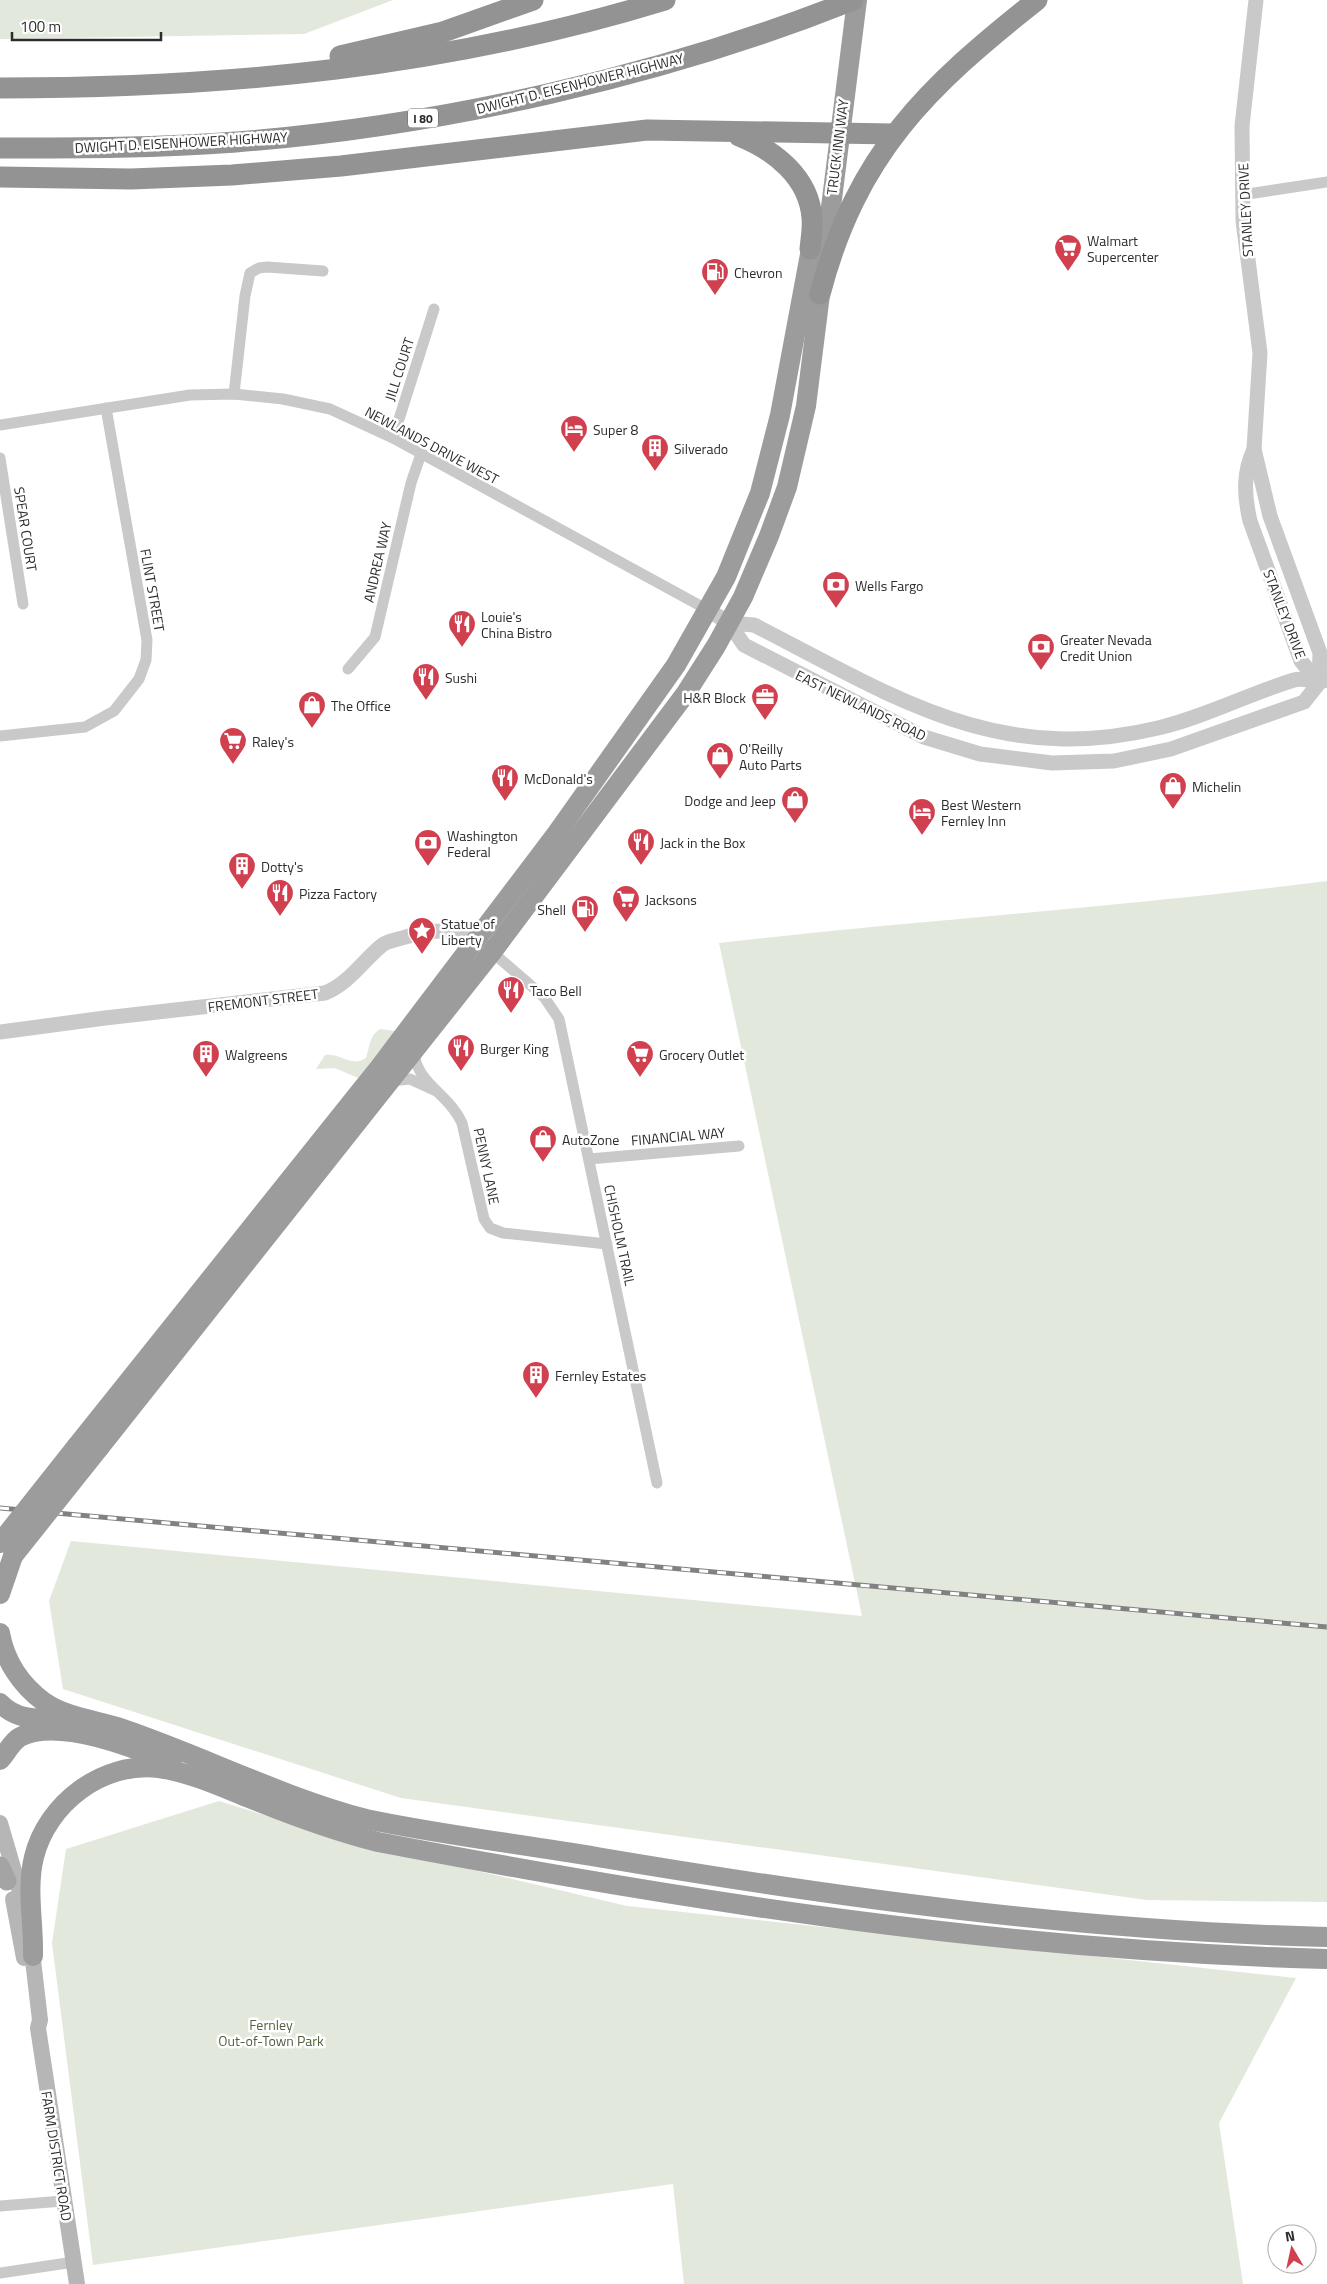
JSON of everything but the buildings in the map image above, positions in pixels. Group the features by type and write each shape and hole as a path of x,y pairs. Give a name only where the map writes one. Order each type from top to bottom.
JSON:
{"highway":[{"path":"106,88 293,66 337,57 412,41 476,21 533,0"},
{"path":"0,88 106,88 230,81 365,66 438,54 542,33 665,0"},
{"name":"DWIGHT D. EISENHOWER HIGHWAY","path":"0,148 148,146 237,142 325,132 465,111 528,98 702,52 855,0"},
{"name":"TRUCK INN WAY","path":"484,946 686,693 729,623 769,536 794,458 809,388 855,0"},
{"path":"820,294 834,247 853,200 893,134 950,72 1037,0"},
{"path":"0,177 178,178 350,165 647,130 893,134"},
{"path":"730,132 761,145 782,160 797,178 805,191 812,218 810,248"},
{"path":"4,1556 99,1448 414,1052 557,834 658,692 708,610 739,549 760,493 786,384 810,248 838,134"},
{"path":"0,1594 4,1556 76,1447 155,1346 359,1095 484,946"},
{"path":"0,1633 12,1667 33,1692 55,1709 123,1729 339,1812 392,1825 862,1899 1128,1927 1327,1937"},
{"path":"3,1707 19,1717 88,1720"},
{"path":"3,1707 13,1728 5,1753"},
{"path":"5,1753 21,1737 39,1732 85,1734 132,1748 173,1765 189,1774 346,1834 426,1851 754,1906 952,1933 1137,1950 1327,1959"},
{"path":"33,1956 31,1876 39,1843 52,1816 79,1790 114,1773 144,1768 189,1774"},
{"path":"426,1851 508,1856 524,1852 529,1846"},
{"path":"862,1899 875,1908 889,1913 932,1918 941,1922 952,1933"},
{"path":"952,1933 963,1926 992,1923 1013,1916"}],"main road":[{"name":"FARM DISTRICT ROAD","path":"0,1823 20,1889 33,1956 40,2020 38,2028 77,2284"},
{"name":"FARM DISTRICT ROAD","path":"0,1859 18,1919 33,2021 38,2028"}],"street":[{"name":"STANLEY DRIVE","path":"1256,0 1242,126 1241,195 1246,254 1260,353 1254,449 1270,516 1320,653 1323,682"},
{"path":"1241,195 1327,182"},
{"path":"234,394 245,296 250,273 259,268 267,267 323,271"},
{"name":"JILL COURT","path":"393,438 434,309"},
{"name":"NEWLANDS DRIVE WEST","path":"0,426 190,394 234,394 283,399 330,409 393,438 708,610"},
{"name":"FLINT STREET","path":"0,736 85,727 114,711 139,679 146,660 147,640 106,408"},
{"name":"STANLEY DRIVE","path":"1254,449 1246,466 1246,499 1250,520 1301,661 1323,682"},
{"name":"ANDREA WAY","path":"348,669 375,638 411,482 421,454"},
{"name":"SPEAR COURT","path":"0,458 23,604"},
{"name":"EAST NEWLANDS ROAD","path":"708,610 729,623 744,645 924,737 956,748 1005,759 1052,763 1091,763 1152,754 1198,741 1304,702 1323,682"},
{"name":"EAST NEWLANDS ROAD","path":"729,623 754,625 928,712 973,727 1041,738 1081,739 1122,735 1178,722 1296,679 1323,682"},
{"path":"1091,763 1111,754 1118,746 1122,735"},
{"name":"FREMONT STREET","path":"0,1032 326,993 335,989 355,973 382,944 430,930 442,929 484,946 544,997"},
{"name":"CHISHOLM TRAIL","path":"544,997 559,1019 658,1483"},
{"name":"PENNY LANE","path":"414,1052 417,1069 457,1110 462,1122 484,1219 490,1228 502,1233 607,1244"},
{"name":"PENNY LANE","path":"391,1081 410,1079 436,1090"},
{"name":"FINANCIAL WAY","path":"589,1159 739,1146"},
{"path":"0,2206 63,2201"},
{"path":"0,2273 74,2262"}],"green space":[{"path":"0,0 393,0 304,34 0,39"},
{"path":"1327,881 1327,1902 1147,1900 401,1798 63,1689 49,1601 71,1541 862,1616 719,943"},
{"path":"380,1029 395,1031 358,1078 335,1068 316,1069 325,1055 351,1061 361,1061 366,1058 372,1038"},
{"name":"Fernley Out-of-Town Park","path":"219,1801 341,1839 627,1906 1296,1978 1219,2123 1243,2284 684,2284 673,2184 93,2265 52,1943 66,1849"}],"railway":[{"path":"0,1508 1327,1627"}],"place":[{"name":"Walmart Supercenter","path":"1068,272"},
{"name":"Chevron","path":"715,296"},
{"name":"Super 8","path":"574,453"},
{"name":"Silverado","path":"655,472"},
{"name":"Wells Fargo","path":"836,609"},
{"name":"Louie's China Bistro","path":"462,648"},
{"name":"Greater Nevada Credit Union","path":"1041,671"},
{"name":"Sushi","path":"426,701"},
{"name":"H&R Block","path":"765,721"},
{"name":"The Office","path":"312,729"},
{"name":"Raley's","path":"233,765"},
{"name":"O'Reilly Auto Parts","path":"720,780"},
{"name":"McDonald's","path":"505,802"},
{"name":"Michelin","path":"1173,810"},
{"name":"Dodge and Jeep","path":"795,824"},
{"name":"Best Western Fernley Inn","path":"922,836"},
{"name":"Jack in the Box","path":"641,866"},
{"name":"Washington Federal","path":"428,867"},
{"name":"Dotty's","path":"242,890"},
{"name":"Pizza Factory","path":"280,917"},
{"name":"Jacksons","path":"626,923"},
{"name":"Shell","path":"585,933"},
{"name":"Statue of Liberty","path":"422,955"},
{"name":"Taco Bell","path":"511,1014"},
{"name":"Burger King","path":"461,1072"},
{"name":"Walgreens","path":"206,1078"},
{"name":"Grocery Outlet","path":"640,1078"},
{"name":"AutoZone","path":"543,1163"},
{"name":"Fernley Estates","path":"536,1399"}]}
